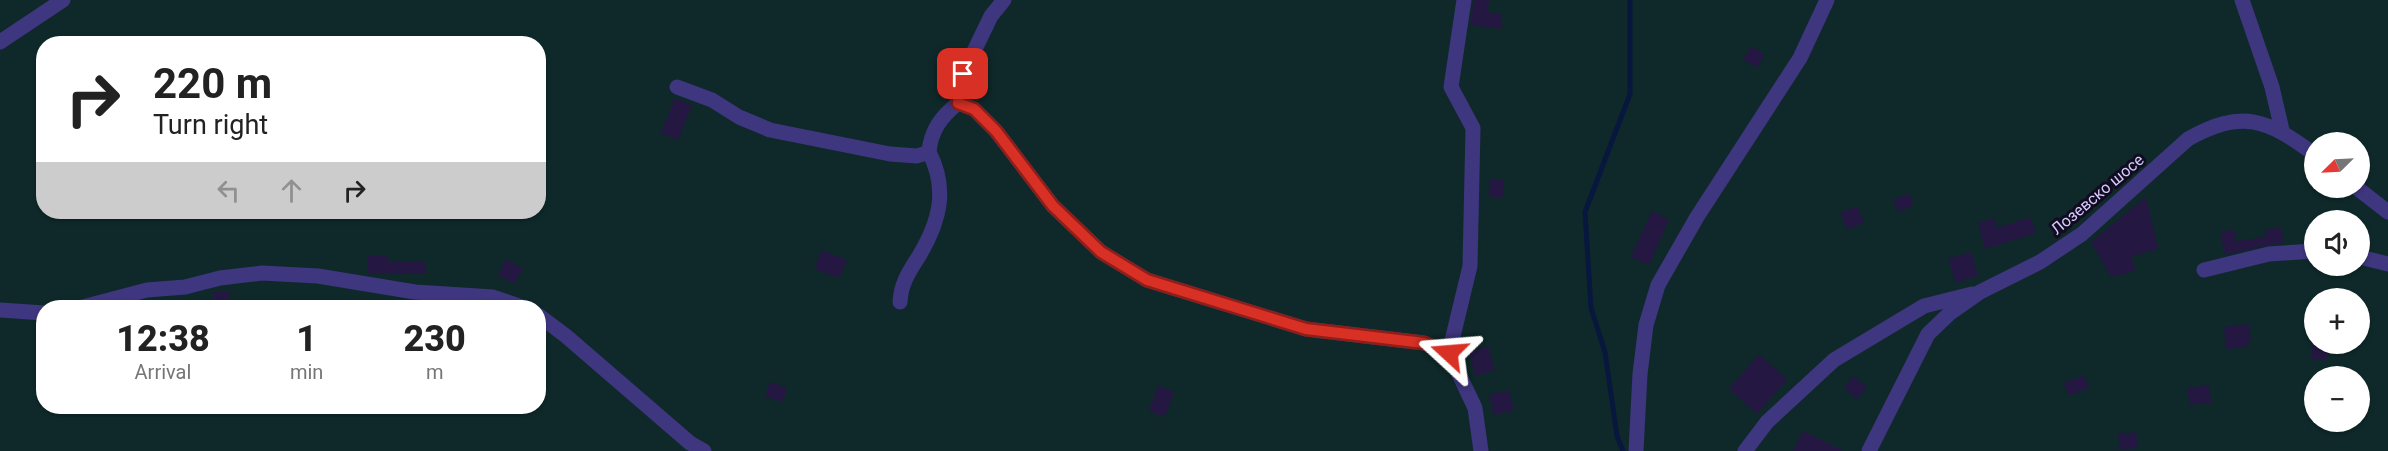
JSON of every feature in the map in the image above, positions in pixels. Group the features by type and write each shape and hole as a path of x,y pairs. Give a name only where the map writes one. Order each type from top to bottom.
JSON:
{"street":[{"path":"0,42 63,0"},
{"path":"900,302 900,286 929,240 941,206 939,171 929,152 931,136 945,114 958,103 963,74 992,16 1005,0"},
{"path":"1464,0 1451,87 1473,128 1470,266 1449,353 1475,408 1481,451"},
{"path":"1636,451 1640,374 1646,325 1658,285 1697,217 1800,58 1827,0"},
{"path":"2242,0 2272,87 2282,130"},
{"path":"677,87 712,100 739,117 770,130 890,154 917,156 929,152"},
{"path":"958,103 974,109 996,131 1053,206 1101,252 1147,280 1306,329 1424,343 1449,353"},
{"name":"Лозевско шосе","path":"1869,451 1928,334 1950,313 1980,292 2040,262 2082,234 2188,139 2206,129 2232,121 2260,123 2282,130 2304,146"},
{"path":"2370,198 2388,212"},
{"path":"2204,270 2269,254 2304,252"},
{"path":"2370,260 2388,264"},
{"path":"109,300 147,290 185,287 220,278 262,273 318,276 415,292 493,297 502,300"},
{"path":"1745,451 1767,422 1834,360 1924,306 1980,292"},
{"path":"0,310 36,312"},
{"path":"546,322 704,451"}],"green space":[{"path":"0,0 2388,0 2388,451 0,451"}],"building":[{"path":"1474,0 1489,0 1488,12 1502,14 1501,29 1470,25"},
{"path":"1752,46 1765,55 1756,68 1743,59"},
{"path":"675,98 692,105 678,140 661,133"},
{"path":"1490,179 1503,180 1503,197 1489,197"},
{"path":"1909,193 1914,205 1898,212 1893,200"},
{"path":"2146,197 2158,249 2132,256 2135,271 2111,277 2091,242"},
{"path":"1857,206 1864,222 1848,230 1840,213"},
{"path":"1652,211 1669,219 1649,265 1631,257"},
{"path":"2030,217 2036,233 1985,249 1978,223 1994,218 1997,228"},
{"path":"2281,227 2284,242 2225,255 2220,232 2234,229 2236,241 2266,237 2265,230"},
{"path":"822,250 847,260 839,278 814,269"},
{"path":"1971,252 1978,276 1956,283 1948,259"},
{"path":"368,255 387,256 387,262 425,261 426,274 368,273"},
{"path":"506,259 523,268 514,284 498,275"},
{"path":"214,292 229,292 228,300 214,300"},
{"path":"2249,324 2251,341 2247,341 2248,347 2226,349 2224,327"},
{"path":"1488,346 1495,370 1475,376 1469,352"},
{"path":"1759,354 1787,380 1757,414 1729,389"},
{"path":"2312,354 2327,354 2327,360 2312,360"},
{"path":"2084,375 2089,388 2069,396 2064,383"},
{"path":"1854,376 1867,388 1856,399 1844,387"},
{"path":"770,382 787,388 783,402 765,396"},
{"path":"2209,385 2211,403 2190,405 2187,388"},
{"path":"1158,386 1174,392 1165,417 1149,411"},
{"path":"1509,390 1514,410 1494,415 1489,395"},
{"path":"1803,431 1844,451 1793,451"},
{"path":"2136,432 2138,448 2120,450 2118,434"}],"waterway":[{"path":"1623,451 1617,436 1605,352 1591,308 1585,212 1630,94 1630,0"}],"route":[{"path":"963,74 958,103 974,109 996,131 1053,206 1101,252 1147,280 1306,329 1424,343 1449,353"}]}
